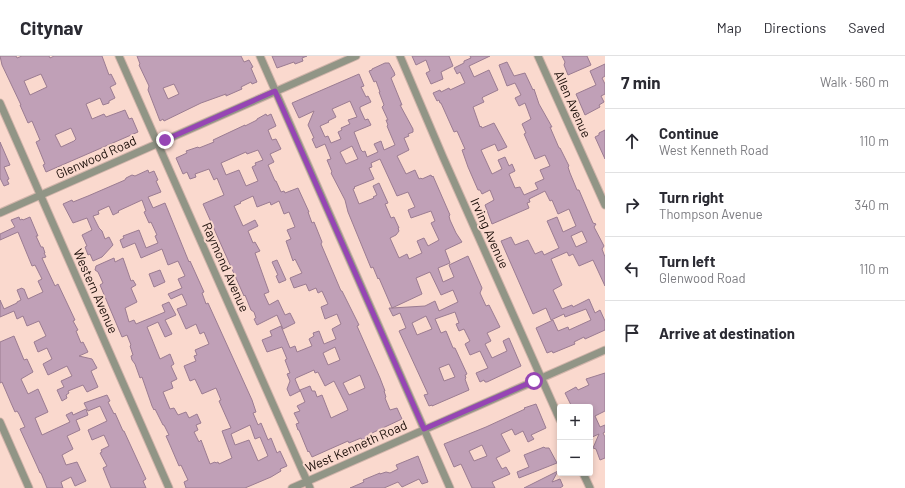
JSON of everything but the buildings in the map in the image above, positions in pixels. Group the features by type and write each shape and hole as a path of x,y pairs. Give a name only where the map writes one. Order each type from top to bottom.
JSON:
{"street":[{"name":"Raymond Avenue","path":"119,56 308,485"},
{"path":"260,56 450,488"},
{"name":"Glenwood Road","path":"0,213 356,56"},
{"name":"Irving Avenue","path":"400,56 443,157 557,413"},
{"name":"Allen Avenue","path":"538,56 605,205"},
{"name":"Western Avenue","path":"0,103 170,488"},
{"name":"West Kenneth Road","path":"292,488 308,485 424,429 605,350"},
{"path":"0,422 29,488"},
{"path":"584,476 590,488"}],"route":[{"path":"165,140 275,91 424,429 534,381"}]}
